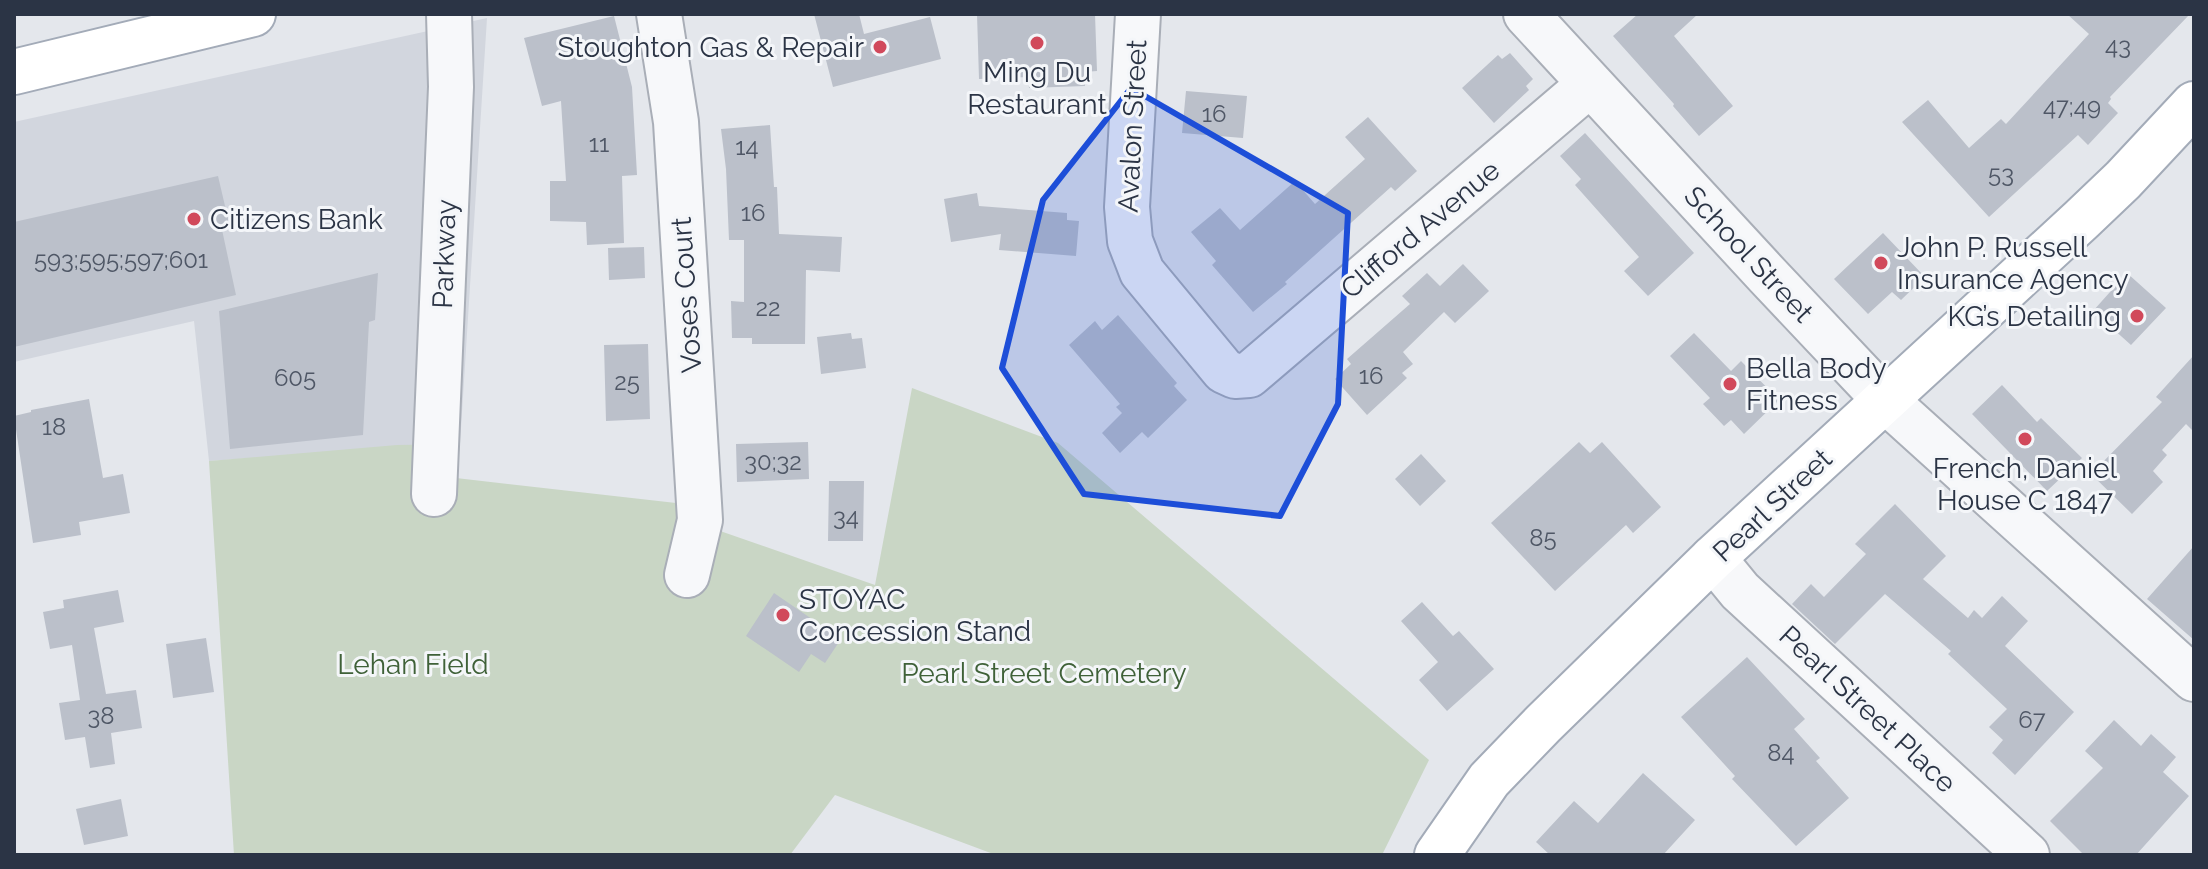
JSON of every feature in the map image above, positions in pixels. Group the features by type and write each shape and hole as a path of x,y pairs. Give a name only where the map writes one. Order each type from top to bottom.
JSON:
{"main road":[{"path":"14,72 253,14"},
{"name":"Pearl Street","path":"1437,855 1489,780 1543,724 1713,558 2092,210 2194,104"}],"street":[{"name":"Parkway","path":"434,494 451,87 449,14"},
{"name":"Voses Court","path":"659,14 676,122 700,520 687,575"},
{"name":"Avalon Street","path":"1138,14 1127,207 1127,225 1135,258 1142,272 1224,371 1235,376 1249,375"},
{"name":"School Street","path":"1526,14 1885,400 2194,679"},
{"name":"Clifford Avenue","path":"1249,375 1590,84"},
{"name":"Pearl Street Place","path":"1713,558 1740,591 2027,855"}],"highlighted area":[{"path":"1131,88 1348,213 1338,404 1280,516 1084,494 1002,368 1043,200"}],"shaded area":[{"path":"487,18 460,444 209,461 194,321 14,362 14,122"}],"green space":[{"path":"912,388 1058,443 1429,760 1382,855 996,855 835,795 790,855 234,855 209,461 397,445 460,444 456,478 676,503 723,532 875,585"}],"building":[{"name":"Stoughton Gas & Repair","path":"814,14 859,14 864,34 930,17 941,59 833,87"},
{"name":"Ming Du Restaurant","path":"977,14 1095,14 1097,71 1084,72 1085,86 1029,88 1028,77 979,79"},
{"path":"1638,14 1698,14 1674,36 1733,106 1699,136 1613,36"},
{"path":"2067,14 2190,14 2110,97 2108,103 2118,113 2088,145 2078,135 1989,217 1902,122 1928,100 1969,148 2001,119 2006,124 2089,34"},
{"path":"614,16 632,87 637,175 622,176 624,243 587,245 586,222 550,221 550,181 566,181 561,101 542,106 524,38"},
{"path":"1510,53 1533,79 1526,86 1529,90 1494,123 1462,88 1498,55 1502,59"},
{"path":"1186,91 1247,96 1243,138 1182,133"},
{"path":"1368,117 1417,171 1395,191 1391,187 1253,312 1212,265 1216,261 1191,232 1220,208 1240,230 1295,181 1315,204 1365,159 1345,137"},
{"path":"770,125 779,234 842,237 840,272 806,270 805,344 752,344 752,338 732,338 731,301 744,302 744,240 729,240 721,129"},
{"path":"1585,133 1694,253 1648,296 1624,271 1639,257 1575,185 1581,179 1560,156"},
{"path":"218,176 229,223 221,225 236,295 14,347 14,222"},
{"path":"977,193 979,206 1067,213 1067,220 1079,221 1076,256 999,250 1001,234 951,242 944,199"},
{"name":"John P. Russell Insurance Agency","path":"1883,233 1925,277 1901,300 1892,292 1868,314 1834,279"},
{"path":"644,247 645,278 609,280 608,248"},
{"path":"1463,264 1489,291 1455,323 1444,312 1403,352 1413,364 1402,373 1407,378 1367,415 1335,379 1351,364 1347,359 1410,304 1402,296 1427,273 1440,286"},
{"path":"378,273 375,320 369,322 363,435 230,449 219,311"},
{"name":"KG’s Detailing","path":"2127,273 2166,308 2131,345 2093,311"},
{"path":"1118,315 1177,383 1174,386 1187,400 1148,438 1142,432 1120,453 1102,433 1122,413 1116,407 1120,404 1069,345 1095,321 1102,330"},
{"path":"851,333 852,339 862,338 866,368 821,374 817,337"},
{"name":"Bella Body Fitness","path":"1694,333 1731,371 1741,361 1779,400 1744,434 1731,420 1724,426 1703,404 1710,398 1670,356"},
{"path":"648,344 650,419 606,421 604,345"},
{"path":"2194,355 2194,432 2186,424 2162,450 2167,455 2153,471 2163,482 2132,514 2091,474 2162,402 2156,397"},
{"name":"French, Daniel House C 1847","path":"2002,385 2037,422 2041,418 2082,458 2047,491 1972,414"},
{"path":"89,399 103,478 123,474 130,513 79,522 81,535 33,543 14,416"},
{"path":"808,442 809,479 737,482 736,444"},
{"path":"1579,442 1590,453 1602,442 1661,507 1633,533 1626,525 1555,591 1491,523"},
{"path":"1421,454 1446,481 1420,506 1395,479"},
{"path":"829,481 864,481 863,541 828,541"},
{"path":"1895,504 1946,556 1923,579 1968,618 1974,610 1982,618 2002,596 2028,621 2005,646 2074,712 2015,775 1992,753 2003,740 1989,727 2007,709 1948,654 1951,651 1885,594 1835,644 1792,604 1811,584 1824,597 1866,554 1855,544"},
{"path":"2194,546 2194,640 2147,599"},
{"path":"118,590 124,622 94,628 106,694 136,690 142,728 111,733 115,764 90,768 85,737 65,740 59,703 80,700 72,645 50,649 43,612 64,608 63,600"},
{"name":"STOYAC Concession Stand","path":"774,593 841,639 825,663 811,654 799,672 746,636"},
{"path":"1422,602 1453,636 1459,631 1494,669 1447,711 1419,680 1438,662 1401,621"},
{"path":"206,638 214,692 173,698 166,644"},
{"path":"1747,657 1805,719 1794,729 1820,758 1816,761 1849,798 1796,846 1732,779 1735,776 1681,717"},
{"path":"2114,720 2141,746 2151,734 2176,757 2163,772 2189,796 2136,855 2084,855 2050,821 2103,768 2085,751"},
{"path":"1643,773 1695,820 1663,855 1550,855 1536,842 1574,801 1598,823"},
{"path":"121,799 128,836 84,845 76,809"}],"place":[{"name":"Ming Du Restaurant","path":"1037,43"},
{"name":"Stoughton Gas & Repair","path":"880,47"},
{"name":"Citizens Bank","path":"194,219"},
{"name":"John P. Russell Insurance Agency","path":"1881,263"},
{"name":"KG’s Detailing","path":"2137,316"},
{"name":"Bella Body Fitness","path":"1730,384"},
{"name":"French, Daniel House C 1847","path":"2025,439"},
{"name":"STOYAC Concession Stand","path":"783,615"}],"park label":[{"name":"Lehan Field","path":"413,664"},
{"name":"Pearl Street Cemetery","path":"1044,673"}]}
